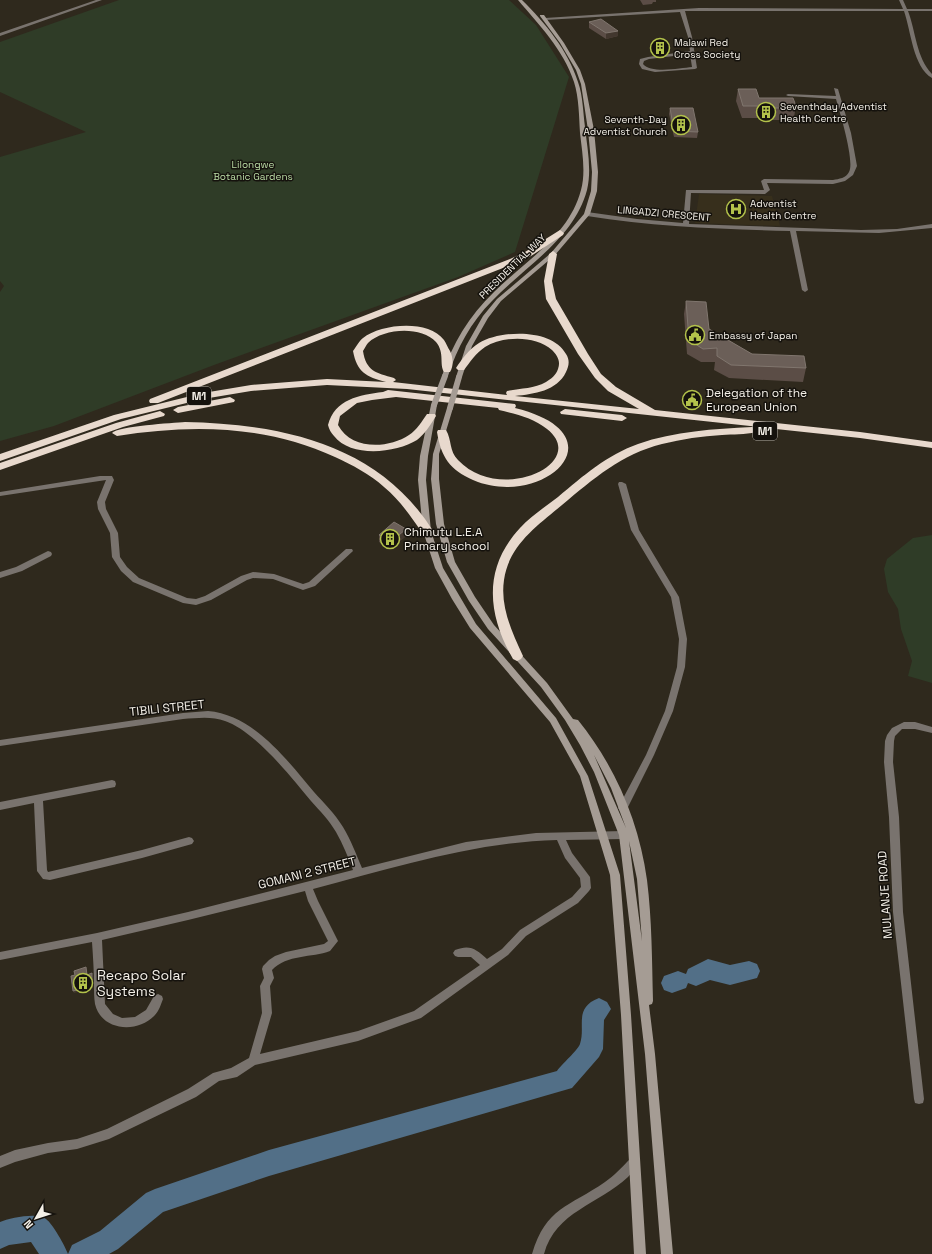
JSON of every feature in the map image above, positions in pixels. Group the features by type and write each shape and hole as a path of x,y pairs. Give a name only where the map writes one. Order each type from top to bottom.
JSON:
{"highway":[{"path":"118,417 164,397 505,264 528,254 560,233"},
{"path":"553,254 548,281 551,299 583,354 598,376 612,389 656,414"},
{"path":"407,386 373,375 364,367 359,360 357,353 361,345 368,338 389,330 403,328 428,333 437,338 443,345 447,355 446,373"},
{"path":"460,373 469,356 482,344 502,337 526,337 537,339 559,351 563,359 564,366 561,373 551,383 531,391 486,400"},
{"name":"M1","path":"0,458 118,417 203,396 251,388 327,382 407,386 486,400"},
{"name":"M1","path":"0,467 156,415 205,404 252,396 326,390 486,400 932,449"},
{"path":"399,394 365,399 350,403 344,407 334,420 334,427 338,435 354,446 369,449 393,447 405,443 413,438 421,431 431,416"},
{"path":"442,432 447,453 455,464 464,472 477,478 509,484 522,482 544,475 554,467 561,458 563,449 562,439 555,430 544,422 528,415 486,400"},
{"name":"M1","path":"600,412 656,414 852,434 932,445"},
{"path":"76,442 123,432 176,426 213,426 251,429 291,437 329,448 357,463 384,481 406,503 427,531"},
{"path":"517,656 503,628 497,602 498,580 502,568 507,556 521,534 608,463 636,449 668,439 710,432 752,430"}],"main road":[{"name":"PRESIDENTIAL WAY","path":"520,0 540,21 557,45 576,82 586,166 584,189 578,209 560,233 534,262 496,293 466,329 446,373 434,405 424,456 422,480 427,531 440,568 456,599 473,626 553,720 584,776 604,835 615,875 625,1008 640,1254"},
{"name":"PRESIDENTIAL WAY","path":"527,0 554,30 571,58 583,84 591,130 595,172 594,191 587,214 553,254 499,300 485,318 469,346 436,454 435,479 440,524 451,562 472,599 491,627 544,685"},
{"path":"544,685 585,734 602,760 623,808 639,863 645,914 650,1054"},
{"path":"544,685 584,743 609,794 624,835 650,1054 667,1254"}],"street":[{"path":"0,35 100,0"},
{"path":"901,0 906,10 914,43 921,63 932,77"},
{"path":"682,10 690,37 696,66 693,69 653,71 644,68 641,64 642,60 648,58 692,52"},
{"path":"545,19 682,10 932,10"},
{"path":"686,225 688,191 765,192 767,190 764,181 833,182 846,179 851,174 854,166 847,128 836,88"},
{"path":"788,95 838,98"},
{"name":"LINGADZI CRESCENT","path":"587,214 686,225 794,229 882,232 932,226"},
{"path":"794,229 805,290"},
{"path":"0,494 100,478 109,478 110,480 101,502 102,509 114,533 116,557 124,569 136,580 186,601 196,602 208,598 253,576 263,574 303,587 312,584 349,551"},
{"path":"622,484 635,530 674,597 683,639 681,667 669,711 650,754 623,808"},
{"path":"0,576 19,569 48,554"},
{"name":"TIBILI STREET","path":"0,744 183,716 208,714 231,720 246,729 268,748 331,817 342,832 359,873"},
{"name":"MULANJE ROAD","path":"919,1099 899,925 888,748 891,735 895,730 903,726 915,725 932,730"},
{"path":"0,806 112,784"},
{"path":"38,799 42,871 46,876 142,854 189,841"},
{"name":"GOMANI 2 STREET","path":"0,956 97,937 466,846 536,837 624,835"},
{"path":"0,1162 15,1156 48,1148 77,1144 109,1134 192,1093 217,1077 233,1073 253,1061 358,1036 417,1015 504,952 523,933 576,900 586,888 585,877 568,855 560,837"},
{"path":"253,1061 267,1013 265,986 269,978 267,969 269,966 286,957 327,948 333,941 313,901 308,886"},
{"path":"97,937 100,1004 102,1010 112,1020 124,1024 140,1021 151,1012 158,999"},
{"path":"458,953 472,952 487,965"},
{"path":"538,1254 542,1238 547,1229 558,1218 574,1206 610,1185 634,1163"}],"shaded area":[{"name":"Adventist Health Centre","path":"699,194 772,196 780,226 695,223"}],"green space":[{"name":"Lilongwe Botanic Gardens","path":"119,0 509,0 536,25 569,77 515,252 458,277 214,365 54,426 0,441 0,292 4,286 0,281 0,157 86,132 0,92 0,42"},
{"path":"932,535 932,683 908,676 912,661 901,629 898,609 888,592 884,569 887,559 913,538"}],"building":[{"path":"601,19 618,31 606,33 589,22"},
{"path":"738,89 756,89 759,98 793,98 796,106 787,106 788,108 775,108 774,106 743,106"},
{"path":"670,108 693,108 698,132 674,131"},
{"path":"686,301 706,302 709,329 752,354 804,356 806,368 731,365 717,356 717,348 703,349 689,340"},
{"path":"394,522 406,529 392,541 379,535"},
{"name":"Recapo Solar Systems","path":"86,967 87,975 92,973 92,986 73,991 71,976 75,975 74,971"}],"waterway":[{"path":"696,976 708,969 730,975 749,971"},
{"path":"672,983 678,981"},
{"path":"81,1254 109,1240 155,1202 269,1163 564,1080 591,1049 593,1017 599,1009"},
{"path":"0,1236 5,1233 37,1228 55,1254"}],"place":[{"name":"Malawi Red Cross Society","path":"660,48"},
{"name":"Seventhday Adventist Health Centre","path":"766,112"},
{"name":"Seventh-Day Adventist Church","path":"681,125"},
{"name":"Adventist Health Centre","path":"736,209"},
{"name":"Embassy of Japan","path":"695,335"},
{"name":"Delegation of the European Union","path":"692,400"},
{"name":"Chimutu L.E.A Primary school","path":"390,539"},
{"name":"Recapo Solar Systems","path":"83,983"}]}
